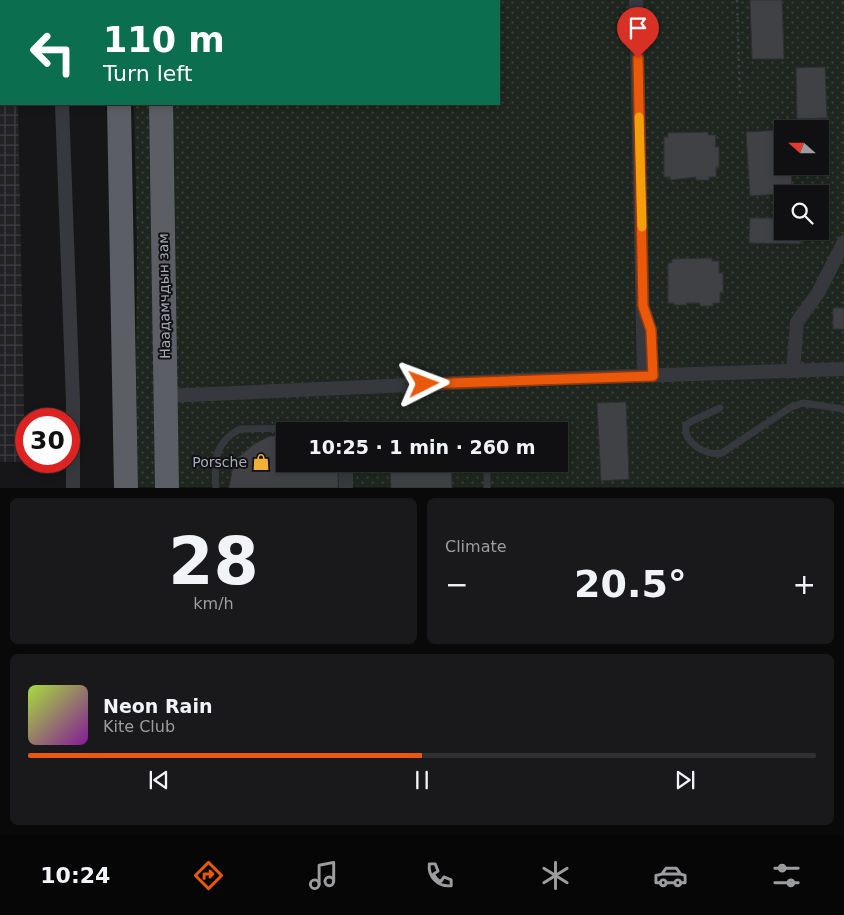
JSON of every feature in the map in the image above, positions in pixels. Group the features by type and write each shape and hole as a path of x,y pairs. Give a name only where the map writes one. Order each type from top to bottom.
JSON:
{"highway":[{"path":"119,105 126,488"},
{"name":"Наадамчдын зам","path":"160,105 166,488"}],"street":[{"path":"636,0 643,306 649,376"},
{"path":"62,105 73,488"},
{"path":"793,371 797,322 818,293 844,242"},
{"path":"165,396 844,369"},
{"path":"346,472 346,488"}],"lane":[{"path":"720,408 686,425 687,435 699,449 715,454 722,453 791,407 803,403 844,409"},
{"path":"216,488 214,465 226,439 240,429 276,429"},
{"path":"487,472 487,488"}],"path":[{"path":"737,0 740,97"}],"shaded area":[{"path":"500,0 844,0 844,487 138,487 137,251 134,105 500,105"},
{"path":"0,105 18,105 24,408 15,408 15,462 0,462"}],"building":[{"path":"750,0 782,0 784,59 752,59"},
{"path":"825,67 827,118 797,119 796,68"},
{"path":"774,130 774,175 791,175 792,185 774,185 774,194 750,196 746,132"},
{"path":"708,132 708,135 716,135 715,147 719,147 719,167 716,167 716,177 709,177 709,180 696,180 696,177 670,180 670,177 664,177 664,137 668,137 668,133"},
{"path":"750,218 774,218 774,240 802,240 800,244 749,243"},
{"path":"712,258 712,261 719,261 719,273 723,273 723,293 720,292 720,303 713,303 713,306 700,306 700,303 674,305 674,303 668,303 668,263 672,263 672,259"},
{"path":"833,308 844,308 844,329 833,329"},
{"path":"626,402 629,479 601,481 597,403"},
{"name":"Porsche","path":"270,436 276,436 276,472 338,472 338,488 229,488 232,471 240,456 254,444"},
{"path":"390,472 451,472 452,488 391,488"}],"slow traffic":[{"path":"639,117 642,227"}],"place":[{"name":"Porsche","path":"261,462"}],"route":[{"path":"424,384 653,376 651,330 643,306 638,58"}]}
